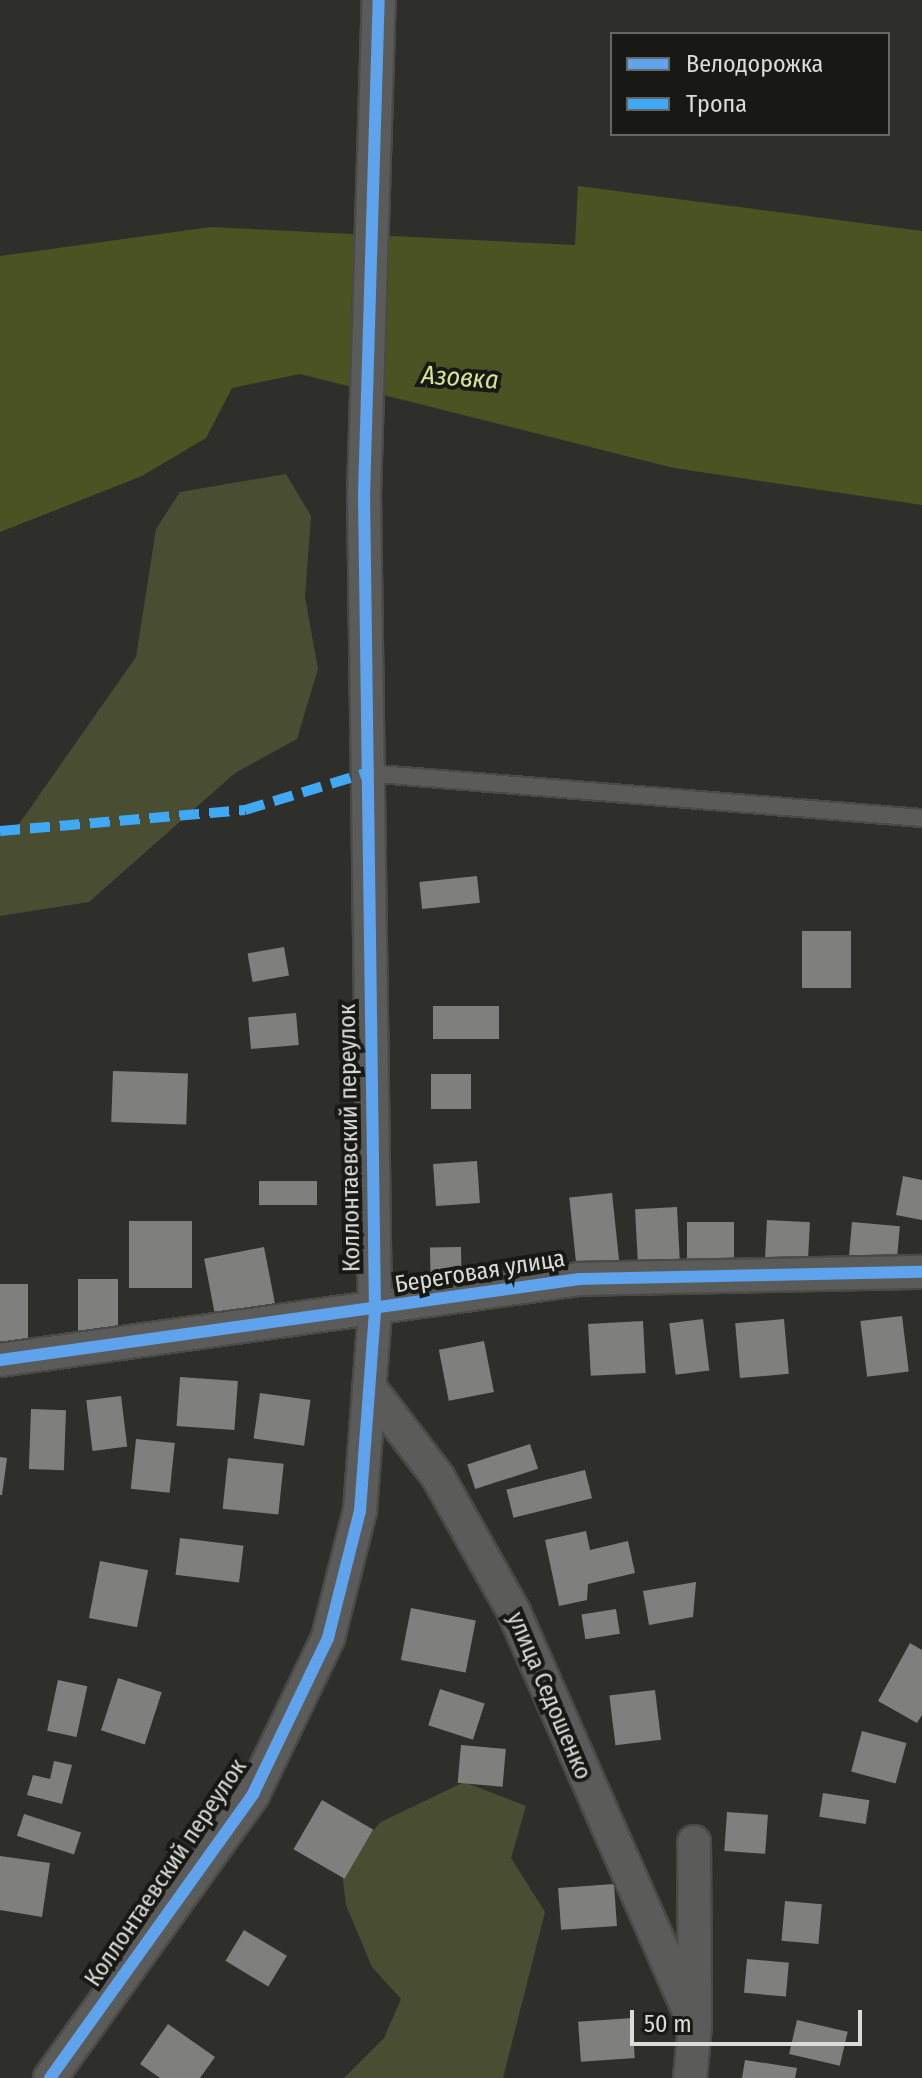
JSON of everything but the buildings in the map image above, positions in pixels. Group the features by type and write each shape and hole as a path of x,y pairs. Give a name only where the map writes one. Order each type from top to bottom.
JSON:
{"street":[{"name":"Коллонтаевский переулок","path":"50,2078 253,1794 328,1638 360,1511 375,1311 364,495 379,0"},
{"name":"Береговая улица","path":"0,1360 375,1311 615,1275 922,1272"},
{"name":"улица Седошенко","path":"369,1387 438,1477 513,1610 695,2025"},
{"name":"улица Седошенко","path":"690,2078 695,2025 694,1842"}],"lane":[{"path":"366,773 922,818"}],"shaded area":[{"path":"286,474 311,516 305,597 318,669 297,739 235,773 89,902 0,916 0,830 19,824 136,657 156,529 180,492"},
{"path":"464,1782 526,1806 511,1858 545,1912 503,2078 344,2078 384,2038 401,1999 372,1967 346,1905 341,1864 381,1822"}],"water":[{"name":"Азовка","path":"578,186 922,231 922,505 674,468 300,374 232,388 206,438 142,476 0,532 0,256 211,227 575,245"}],"marked path":[{"path":"0,831 245,810 366,773"}],"cycle path":[{"path":"50,2078 253,1794 328,1638 360,1511 375,1311 364,495 379,0"},
{"path":"0,1360 579,1279 922,1272"}]}
